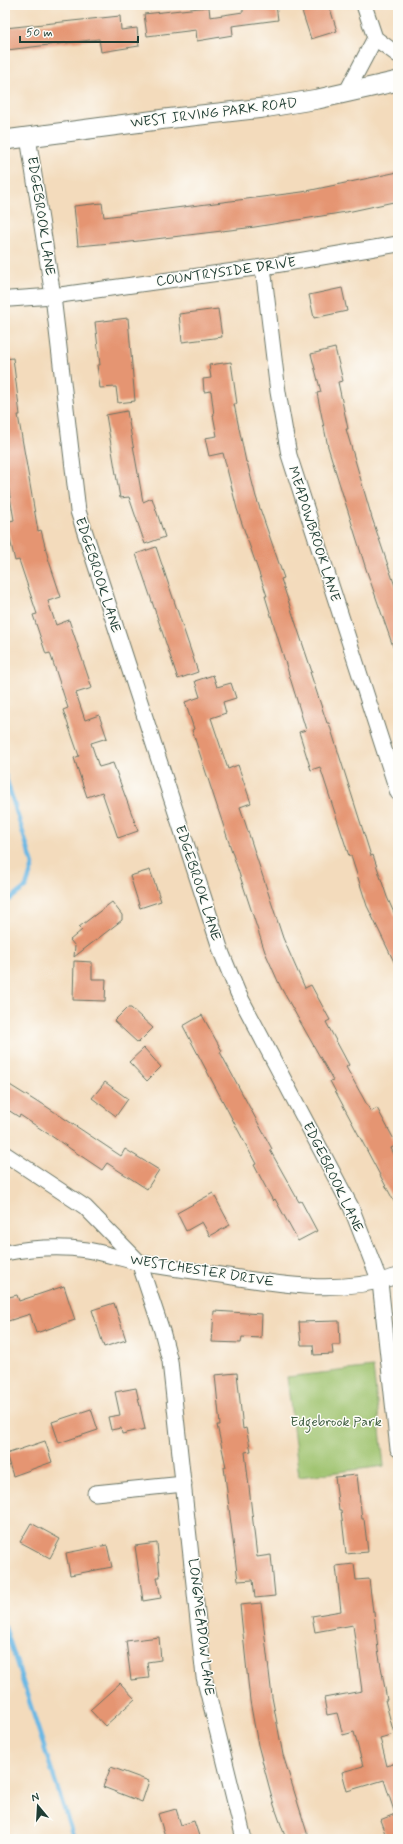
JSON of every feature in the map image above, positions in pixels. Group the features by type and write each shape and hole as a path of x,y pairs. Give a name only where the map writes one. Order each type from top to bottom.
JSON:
{"main road":[{"name":"WEST IRVING PARK ROAD","path":"5,140 263,108 346,93 398,81"}],"street":[{"path":"364,5 375,38 398,55"},
{"path":"346,93 375,38"},
{"name":"EDGEBROOK LANE","path":"28,137 53,296 78,511 222,954 238,993 351,1207 380,1282 398,1449"},
{"name":"COUNTRYSIDE DRIVE","path":"53,296 263,267 398,244"},
{"name":"MEADOWBROOK LANE","path":"263,267 278,392 289,455 398,794"},
{"name":"EDGEBROOK LANE","path":"10,299 53,296"},
{"name":"LONGMEADOW LANE","path":"5,1154 42,1177 85,1207 139,1262 162,1331 170,1361 204,1677 244,1839"},
{"name":"WESTCHESTER DRIVE","path":"5,1253 40,1248 86,1250 139,1262 298,1287 330,1288 380,1282 398,1276"},
{"path":"95,1493 184,1484"}],"green space":[{"name":"Edgebrook Park","path":"373,1367 384,1466 299,1477 287,1377"}],"building":[{"path":"243,5 276,5 278,20 232,26 233,35 197,41 196,30 147,36 144,14 209,7 210,17 243,12"},
{"path":"300,5 329,5 337,31 311,39"},
{"path":"120,16 121,30 137,28 139,46 101,52 99,39 7,50 5,28"},
{"path":"398,172 398,201 352,211 255,227 122,243 78,246 74,206 102,203 104,217 302,192"},
{"path":"342,288 347,311 314,318 309,295"},
{"path":"218,309 222,337 182,342 179,314"},
{"path":"128,318 135,401 118,403 116,387 100,388 97,365 100,365 95,322"},
{"path":"335,348 343,381 338,382 348,429 346,429 372,518 398,595 398,654 396,655 366,569 328,447 317,393 321,392 311,354"},
{"path":"13,358 20,415 18,415 38,531 41,530 48,558 61,597 48,601 56,625 69,620 92,688 76,693 85,720 99,715 107,738 91,743 99,767 113,763 138,831 118,838 102,792 87,797 74,758 79,756 63,710 68,708 50,653 46,654 33,615 37,614 19,560 15,561 6,522 14,520 5,468 5,359"},
{"path":"231,362 237,404 234,404 246,462 256,497 284,578 281,579 312,672 310,672 327,723 329,723 371,856 373,855 387,897 398,922 398,970 367,906 320,767 311,770 299,732 306,730 265,596 267,596 237,509 223,453 209,456 205,438 217,436 211,391 204,392 203,379 211,378 209,365"},
{"path":"127,411 143,502 152,498 165,537 145,544 129,497 120,498 106,415"},
{"path":"156,547 198,672 178,679 136,554"},
{"path":"213,675 217,687 231,683 236,698 223,702 226,713 211,718 228,769 238,765 251,803 240,807 283,938 305,988 311,985 330,1020 326,1022 349,1065 346,1067 371,1112 377,1108 397,1145 391,1148 398,1162 398,1209 330,1081 333,1080 280,986 265,952 192,730 194,729 185,702 200,697 195,681"},
{"path":"150,870 161,901 140,908 130,876"},
{"path":"112,902 122,915 122,920 74,957 75,946 70,940 82,930 79,927"},
{"path":"74,961 92,962 92,979 106,979 105,1001 73,1000"},
{"path":"127,1008 131,1008 153,1028 138,1043 114,1021"},
{"path":"202,1015 272,1149 270,1150 299,1202 301,1201 317,1231 298,1241 275,1199 273,1201 254,1165 256,1164 183,1026"},
{"path":"144,1048 161,1067 147,1081 129,1062"},
{"path":"5,1082 37,1102 38,1101 121,1156 125,1149 159,1170 147,1189 107,1163 102,1170 20,1115 19,1117 5,1108"},
{"path":"105,1082 128,1099 116,1116 92,1098"},
{"path":"213,1193 230,1225 210,1236 202,1222 186,1231 177,1213"},
{"path":"64,1286 75,1320 36,1333 30,1314 5,1322 5,1298 17,1295 19,1301"},
{"path":"114,1303 126,1340 104,1347 92,1310"},
{"path":"214,1311 262,1314 261,1338 242,1337 241,1343 212,1342"},
{"path":"339,1321 340,1345 332,1345 333,1354 314,1355 313,1345 301,1345 299,1322"},
{"path":"237,1373 243,1429 246,1428 251,1451 245,1452 257,1557 271,1555 275,1596 255,1598 253,1580 238,1581 224,1467 226,1467 217,1425 220,1425 215,1375"},
{"path":"136,1388 145,1429 122,1434 121,1428 111,1430 108,1417 120,1415 115,1392"},
{"path":"91,1409 98,1430 59,1443 52,1422"},
{"path":"45,1441 52,1462 13,1476 6,1454"},
{"path":"357,1475 362,1519 364,1519 368,1552 346,1554 341,1510 339,1510 335,1477"},
{"path":"31,1523 60,1539 50,1558 20,1542"},
{"path":"157,1543 160,1577 157,1577 161,1598 143,1601 135,1546"},
{"path":"107,1545 112,1567 70,1575 66,1553"},
{"path":"354,1564 356,1580 369,1579 378,1650 387,1700 385,1700 394,1734 380,1738 387,1766 398,1762 398,1839 387,1839 380,1820 395,1814 384,1780 347,1791 342,1772 363,1766 354,1732 343,1735 337,1713 327,1715 324,1698 362,1691 353,1625 315,1632 312,1616 341,1611 336,1566"},
{"path":"261,1603 272,1697 283,1755 308,1836 298,1839 286,1839 274,1805 258,1745 250,1701 240,1605"},
{"path":"159,1637 161,1660 147,1662 149,1678 131,1680 126,1641"},
{"path":"120,1683 135,1699 105,1726 90,1710"},
{"path":"111,1767 149,1781 142,1802 103,1787"},
{"path":"176,1809 181,1825 194,1821 200,1839 166,1839 158,1814"}],"waterway":[{"path":"5,775 33,865 26,887 5,903"},
{"path":"5,1627 74,1839"}]}
